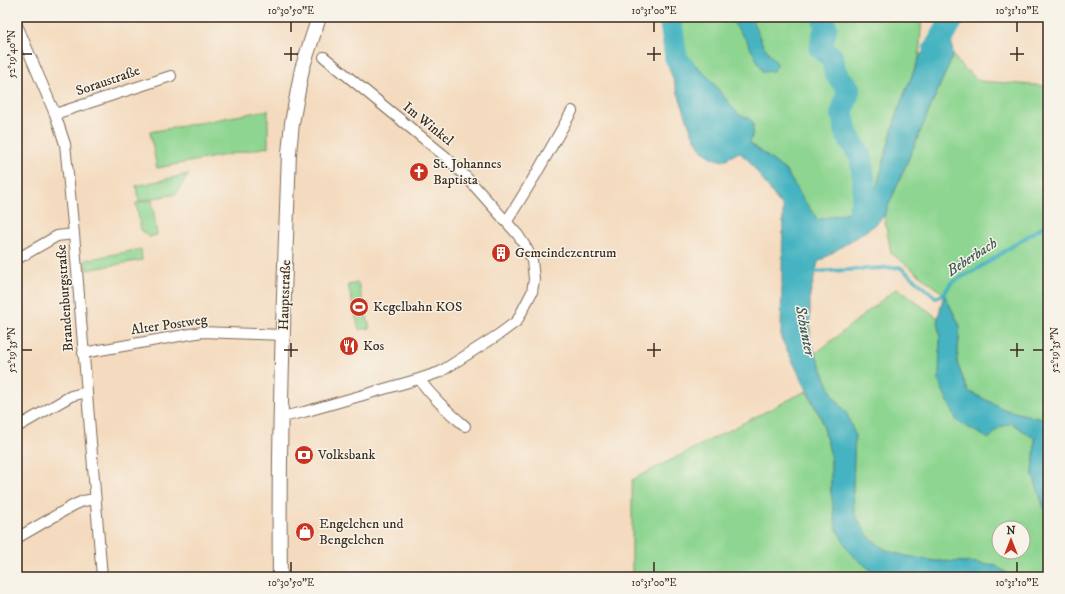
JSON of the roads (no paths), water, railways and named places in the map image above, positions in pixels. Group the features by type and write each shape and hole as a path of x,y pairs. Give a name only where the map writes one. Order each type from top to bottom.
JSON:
{"main road":[{"name":"Hauptstraße","path":"280,577 282,417 289,153 292,123 302,69 319,17"}],"street":[{"name":"Brandenburgstraße","path":"17,26 55,114 65,144 74,234 102,577"},
{"name":"Im Winkel","path":"282,417 304,412 440,372 517,321 532,292 534,279 533,265 527,249 507,221 446,157 324,57"},
{"name":"Soraustraße","path":"55,114 171,76"},
{"path":"507,221 572,111"},
{"path":"17,259 57,236 74,234"},
{"name":"Alter Postweg","path":"83,353 202,332 284,335"},
{"path":"419,379 452,416 465,426"},
{"path":"17,427 71,396 87,392"},
{"path":"17,538 74,505 83,501 95,499"}],"water":[{"path":"729,17 751,17 763,45 778,65 773,71 763,72 747,41"},
{"path":"950,25 953,55 884,216 875,225 818,262 810,295 810,340 833,396 847,414 855,435 853,486 854,513 868,536 884,549 905,556 935,561 969,562 996,566 1012,577 884,577 874,573 850,553 836,528 831,492 831,456 821,418 781,338 783,208 749,161 739,152 723,161 715,159 702,151 692,133 665,56 674,44 708,77 738,114 753,122 753,132 750,143 786,171 818,220 860,209 877,186 897,112 921,54"},
{"path":"944,294 960,326 957,363 968,391 1006,410 1046,420 1048,428 1048,511 1044,508 1033,475 1035,438 1011,423 998,428 989,439 957,421 939,382 940,340 938,318"}],"waterway":[{"name":"Schunter","path":"670,17 676,58 686,71"},
{"path":"823,17 826,27 820,48 832,57 835,73 849,89 842,113 847,135 861,157 864,194 860,209"},
{"path":"934,50 954,17"},
{"name":"Beberbach","path":"812,272 900,267 936,298 944,294 951,283 977,269 1048,224"}],"place":[{"name":"St. Johannes Baptista","path":"419,172"},
{"name":"Gemeindezentrum","path":"501,253"},
{"name":"Kegelbahn KOS","path":"359,307"},
{"name":"Kos","path":"349,346"},
{"name":"Volksbank","path":"304,455"},
{"name":"Engelchen und Bengelchen","path":"305,532"}]}
